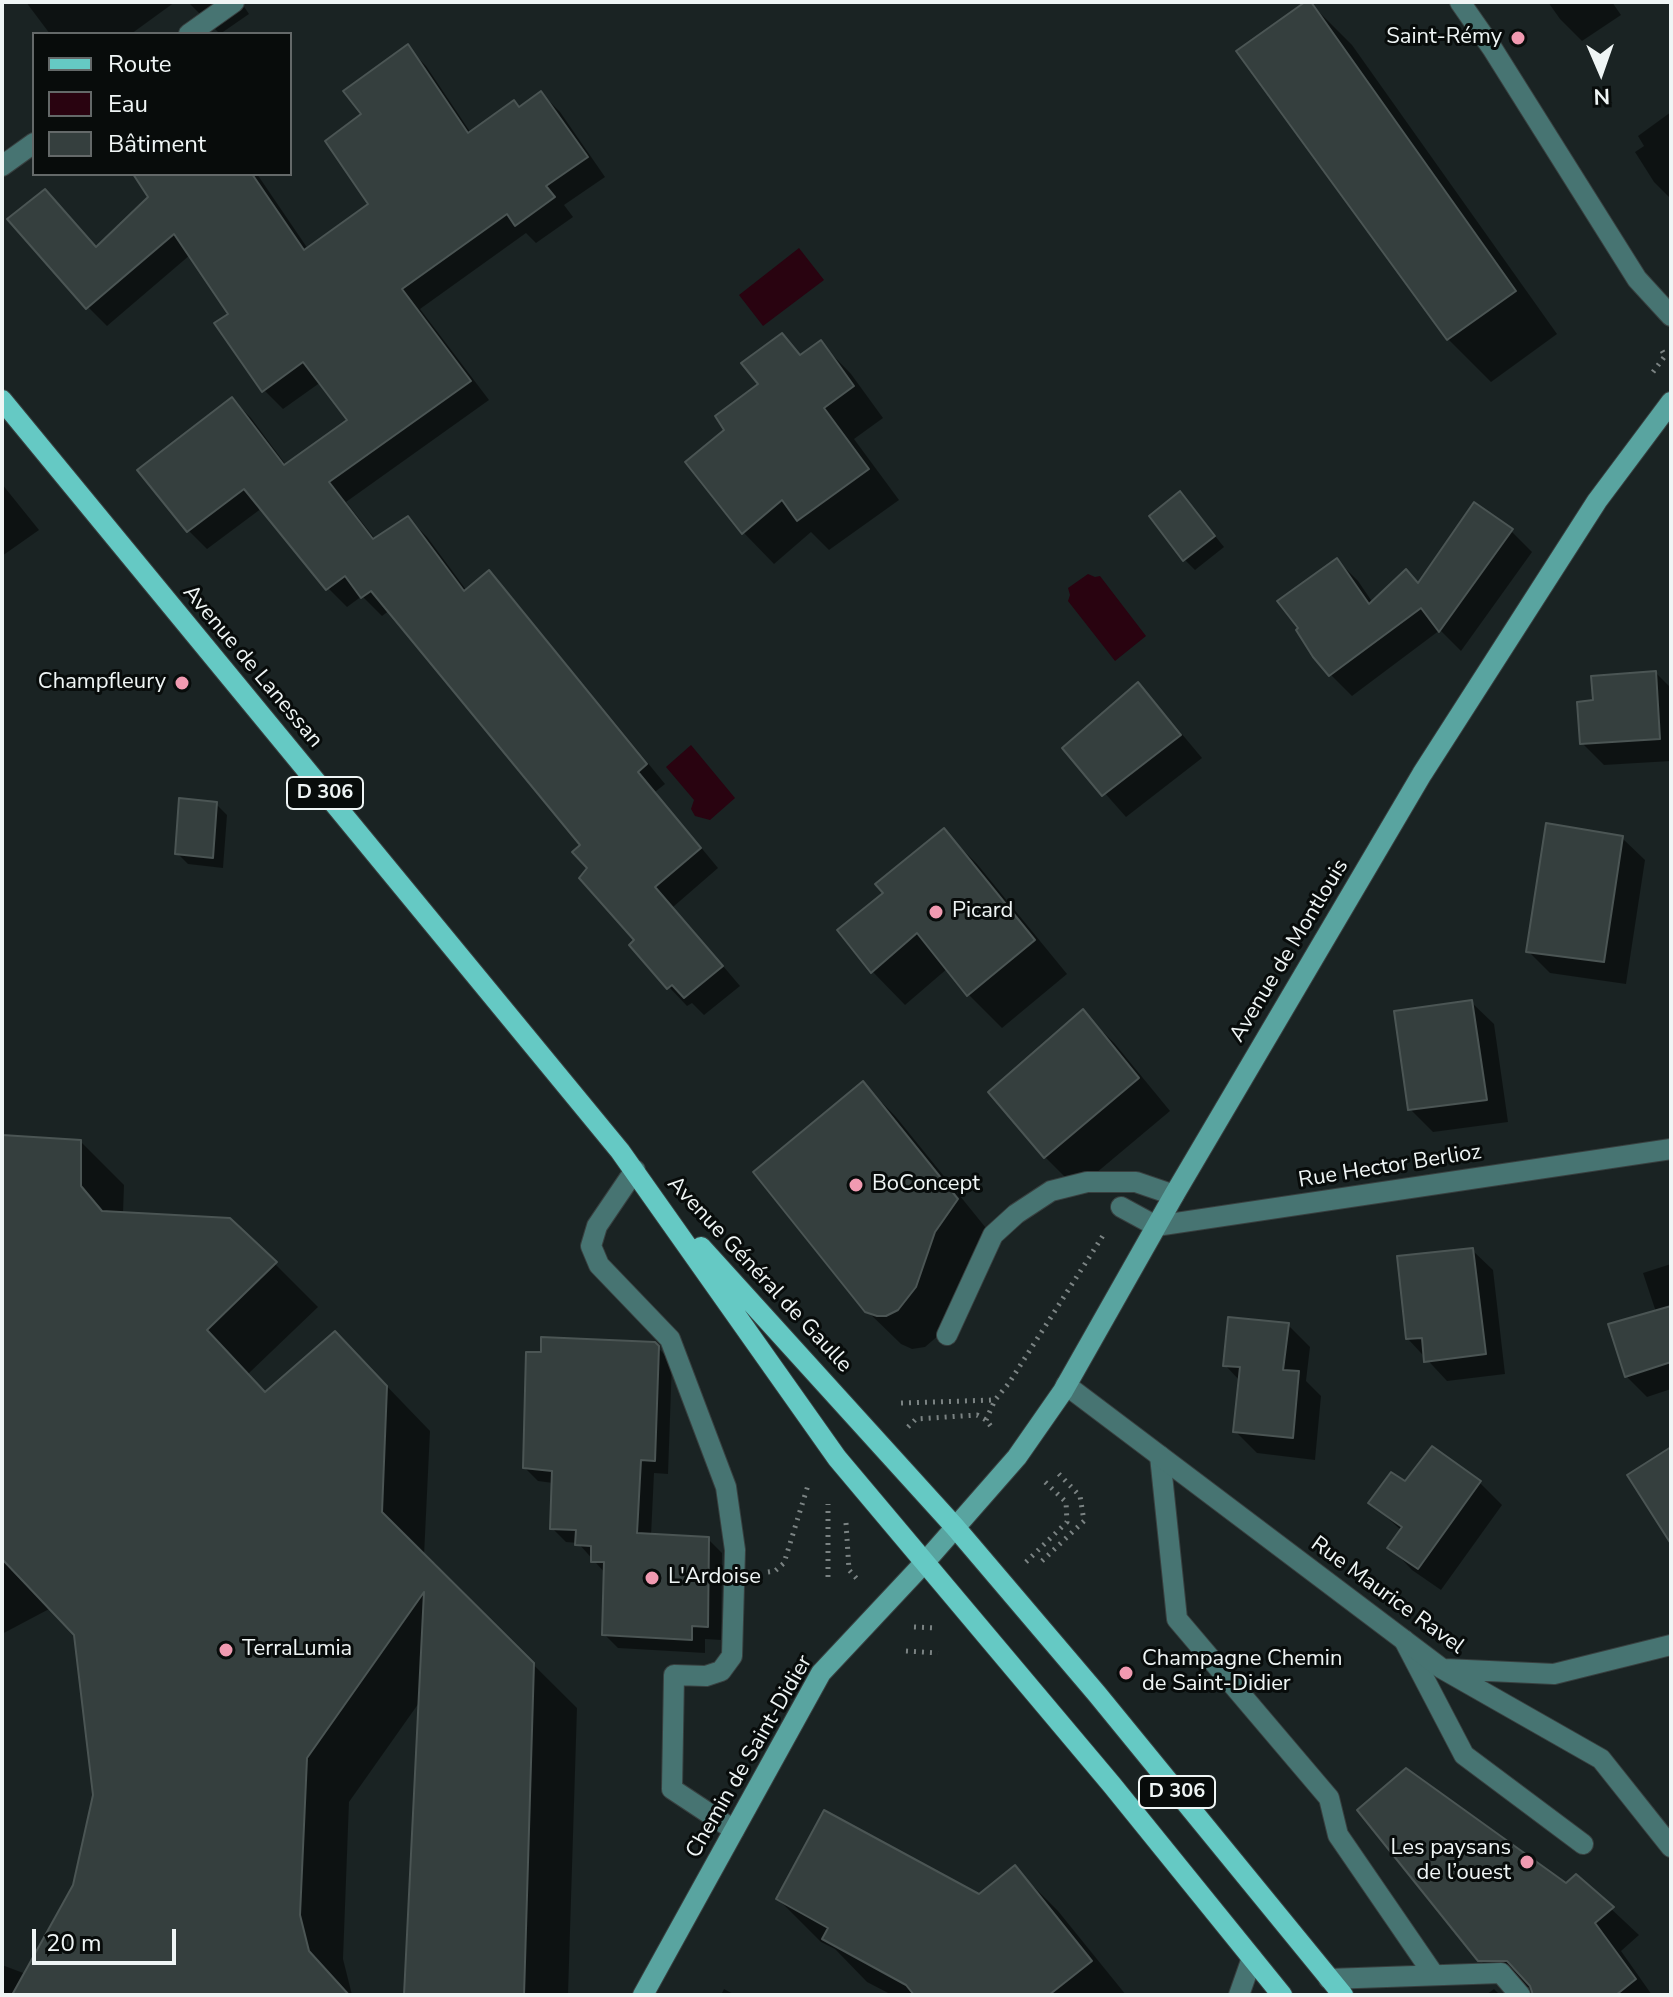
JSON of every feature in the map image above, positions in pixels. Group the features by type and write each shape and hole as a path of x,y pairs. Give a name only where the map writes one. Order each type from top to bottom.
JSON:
{"main road":[{"name":"Avenue de Lanessan","path":"2,400 647,1188"},
{"name":"Avenue Général de Gaulle","path":"647,1188 955,1527 1097,1694 1343,1995"},
{"name":"Avenue Général de Gaulle","path":"647,1188 837,1458 1112,1785 1282,1995"}],"street":[{"path":"192,32 234,2"},
{"path":"1460,2 1637,279 1671,316"},
{"path":"2,166 32,144"},
{"name":"Avenue de Montlouis","path":"955,1527 1017,1457 1066,1385 1422,774 1597,501 1671,402"},
{"name":"Rue Hector Berlioz","path":"1156,1226 1671,1149"},
{"path":"635,1170 597,1226 591,1246 599,1265 670,1339 726,1487 735,1550 732,1656 721,1671 706,1676 674,1675 672,1789 734,1830"},
{"path":"947,1335 993,1235 1016,1214 1051,1191 1087,1182 1136,1182 1174,1195"},
{"path":"1121,1207 1156,1226"},
{"name":"Rue Maurice Ravel","path":"1066,1385 1441,1668 1601,1759 1671,1847"},
{"path":"1160,1456 1177,1619 1329,1798 1338,1835 1434,1975"},
{"name":"Chemin de Saint-Didier","path":"643,1995 821,1673 955,1527"},
{"path":"1404,1640 1464,1755 1583,1844"},
{"path":"1441,1668 1554,1674 1671,1645"},
{"path":"1239,1995 1252,1958"},
{"path":"1329,1979 1501,1973 1520,1995"},
{"path":"1408,1976 1423,1995"}],"path":[{"path":"901,1403 995,1400 986,1420"},
{"path":"916,1419 977,1415 986,1420 1017,1457 1066,1502 1067,1522 1004,1587"},
{"path":"1042,1561 1084,1521 1080,1496 1056,1471"},
{"path":"734,1574 775,1571 784,1563 809,1482 830,1506 828,1577"},
{"path":"906,1651 938,1653"}],"water":[{"path":"799,248 824,280 763,326 739,295"},
{"path":"1088,574 1100,576 1146,636 1115,661 1068,601 1068,588"},
{"path":"691,745 735,798 710,820 695,816 691,809 694,800 666,767"}],"building":[{"path":"1305,2 1311,2 1516,291 1447,340 1236,51"},
{"path":"408,44 468,133 514,100 519,107 541,91 588,157 546,186 555,197 515,226 507,214 402,289 471,381 329,482 373,539 408,516 464,591 489,570 647,764 638,772 701,848 655,887 723,966 684,998 672,985 667,989 629,945 634,940 579,878 587,868 572,852 580,845 371,591 361,598 345,576 326,590 244,489 187,532 137,470 232,397 284,465 347,420 303,362 262,392 214,323 228,314 174,234 86,309 7,219 45,189 96,247 148,197 134,176 253,176 304,250 368,204 325,141 361,114 343,91"},
{"path":"782,333 800,355 821,340 854,386 824,408 869,469 797,521 782,500 742,534 685,462 724,430 715,416 758,384 741,363"},
{"path":"1180,491 1215,536 1183,561 1149,516"},
{"path":"1474,502 1513,529 1439,632 1421,608 1329,676 1277,601 1337,558 1369,604 1406,569 1418,583"},
{"path":"1656,671 1660,739 1580,744 1577,702 1593,700 1591,676"},
{"path":"1138,682 1181,735 1102,796 1062,748"},
{"path":"179,798 217,802 213,858 175,854"},
{"path":"1546,823 1623,836 1604,962 1526,952"},
{"name":"Picard","path":"944,828 1035,940 967,996 917,933 871,973 837,930 883,893 875,884"},
{"path":"1472,1000 1487,1100 1408,1110 1394,1011"},
{"path":"1083,1009 1139,1078 1044,1158 988,1092"},
{"name":"BoConcept","path":"863,1081 958,1199 935,1232 916,1287 898,1310 886,1316 865,1312 753,1172"},
{"path":"2,1135 81,1140 81,1186 102,1211 230,1218 277,1262 207,1330 265,1392 335,1331 387,1386 382,1512 534,1663 524,1995 404,1995 424,1592 307,1758 300,1915 309,1951 349,1995 12,1995 73,1885 93,1795 74,1635 2,1559"},
{"path":"1473,1248 1486,1354 1424,1362 1422,1338 1406,1339 1397,1256"},
{"path":"1671,1306 1671,1362 1625,1377 1608,1324"},
{"path":"1228,1317 1289,1323 1283,1370 1299,1371 1293,1438 1233,1432 1240,1367 1223,1366"},
{"path":"541,1337 655,1342 659,1346 655,1461 641,1460 637,1533 709,1537 708,1627 692,1626 692,1640 602,1635 604,1562 591,1562 591,1546 575,1545 576,1530 550,1529 552,1471 523,1468 526,1352 541,1352"},
{"path":"1432,1446 1481,1481 1418,1569 1387,1548 1402,1527 1368,1503 1391,1472 1405,1481"},
{"path":"1671,1447 1671,1544 1627,1475"},
{"path":"1406,1768 1566,1883 1576,1874 1614,1907 1595,1923 1636,1979 1616,1995 1533,1995 1530,1986 1507,1961 1478,1961 1357,1810"},
{"path":"824,1810 979,1894 1015,1865 1092,1961 1049,1995 914,1995 906,1985 822,1939 828,1928 776,1899"}],"place":[{"name":"Saint-Rémy","path":"1518,38"},
{"name":"Champfleury","path":"182,683"},
{"name":"Picard","path":"936,912"},
{"name":"BoConcept","path":"856,1185"},
{"name":"L'Ardoise","path":"652,1578"},
{"name":"TerraLumia","path":"226,1650"},
{"name":"Champagne Chemin de Saint-Didier","path":"1126,1673"},
{"name":"Les paysans de l’ouest","path":"1527,1862"}]}
